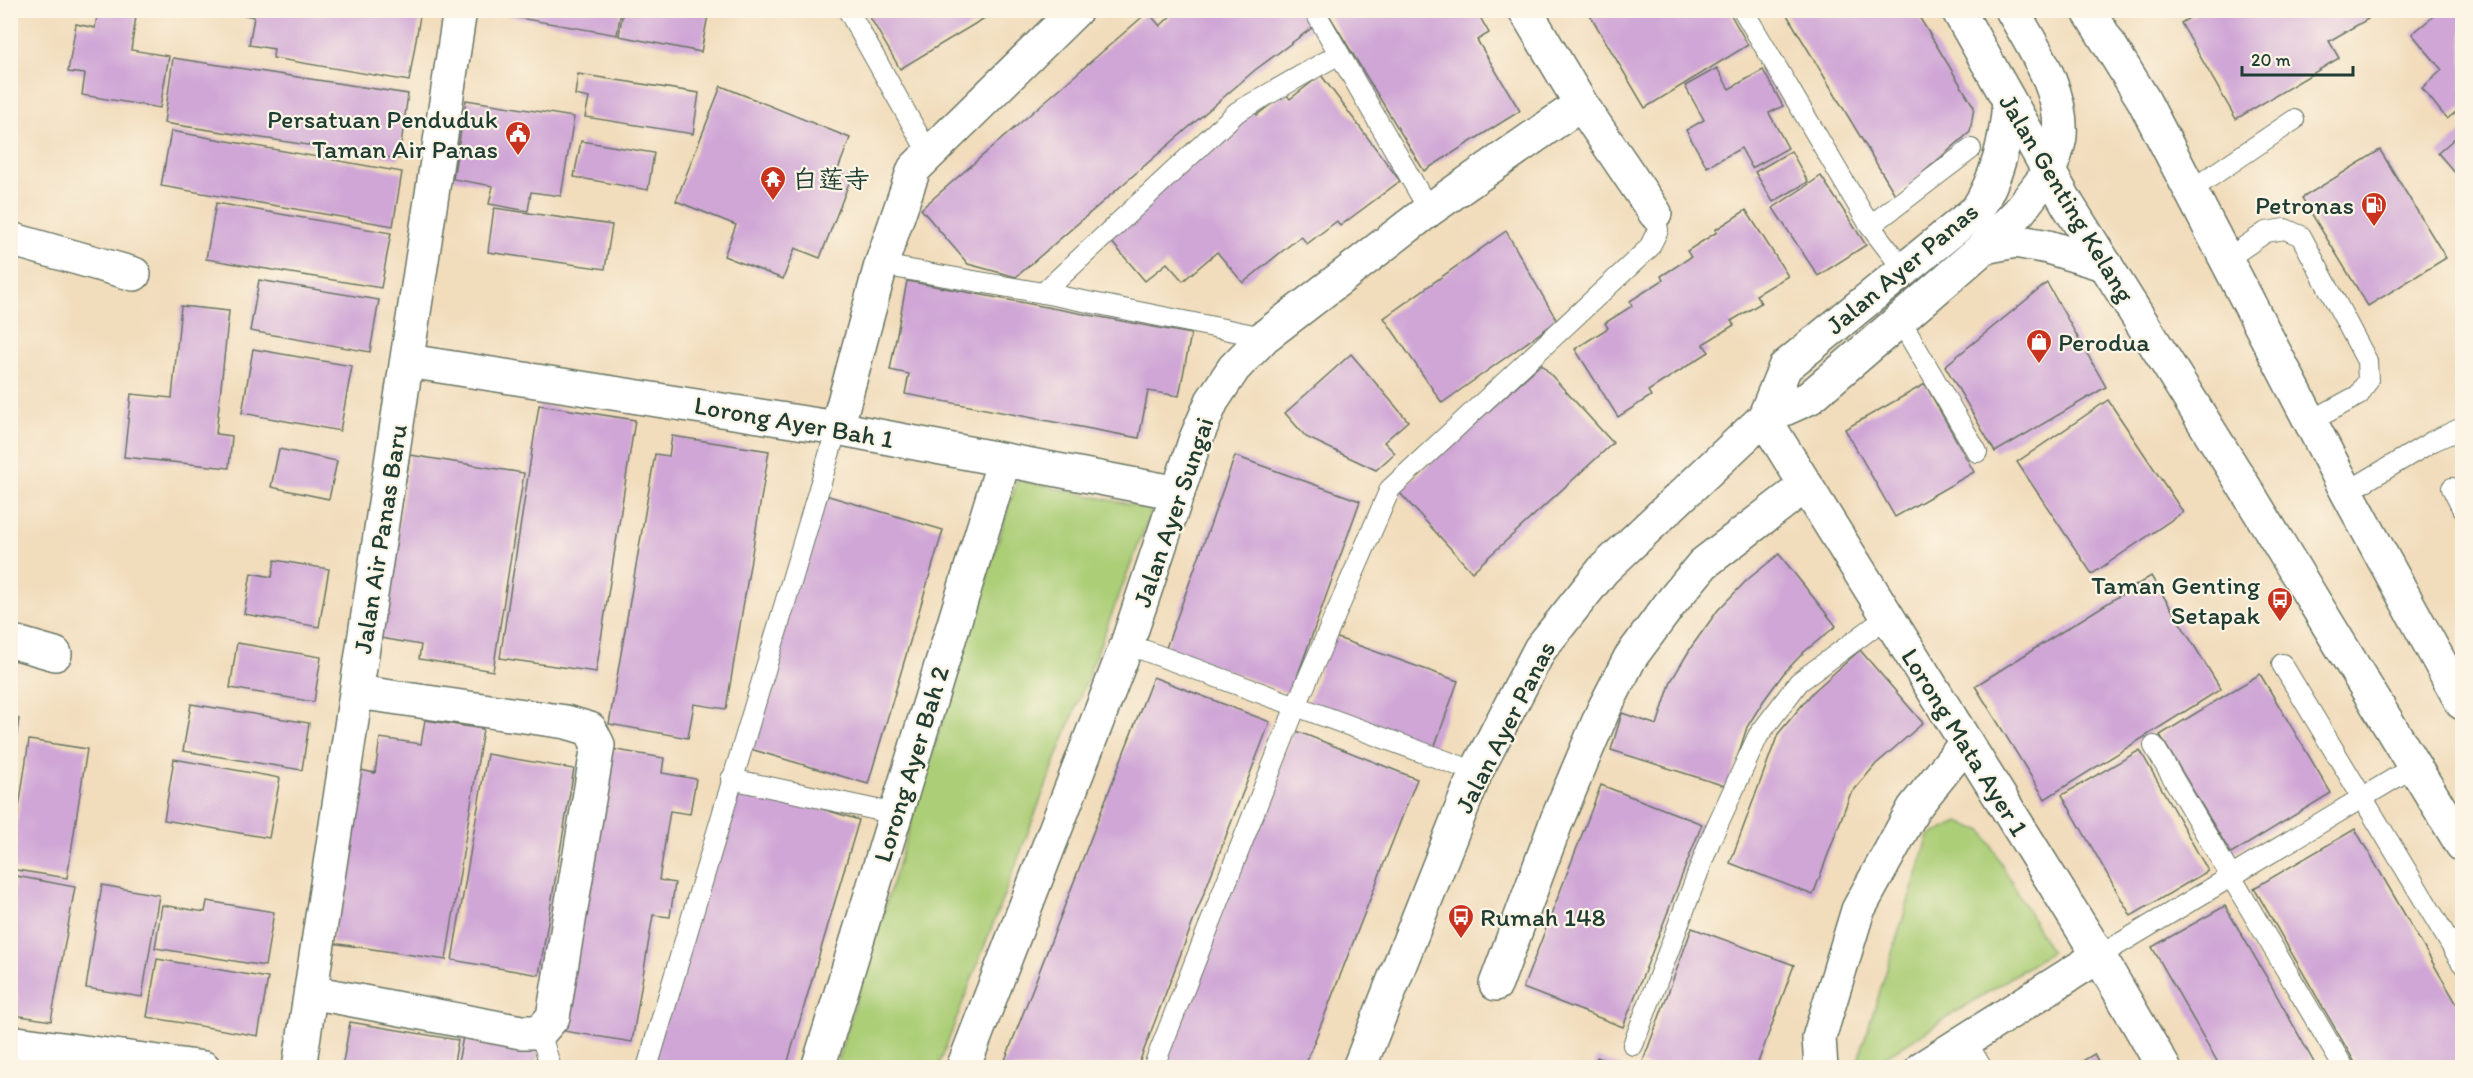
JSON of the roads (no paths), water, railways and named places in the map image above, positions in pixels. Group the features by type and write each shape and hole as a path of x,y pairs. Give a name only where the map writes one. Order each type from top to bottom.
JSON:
{"street":[{"name":"Jalan Air Panas Baru","path":"299,1068 460,10"},
{"path":"837,428 881,266 914,169 1076,10"},
{"path":"1525,10 1581,104 1655,213"},
{"name":"Jalan Genting Kelang","path":"1958,10 2049,171 2463,844"},
{"name":"Jalan Ayer Panas","path":"1359,1068 1476,772 1540,649 1604,570 1764,418 1809,398 1900,320 1984,247 2018,213 2049,171 2060,136 2058,105 2049,78 2012,10"},
{"path":"2088,10 2143,99 2347,492 2463,703"},
{"name":"Jalan Ayer Panas","path":"1764,418 1785,367 1977,210 1989,190 2000,161 2007,132 2009,102"},
{"name":"Jalan Ayer Sungai","path":"963,1068 1126,644 1195,441 1212,401 1234,368 1263,337 1429,210 1581,104"},
{"path":"10,239 134,274"},
{"path":"1984,247 2015,241 2048,247 2106,265"},
{"name":"Lorong Ayer Bah 1","path":"408,361 837,428 1178,493"},
{"name":"Lorong Mata Ayer 1","path":"1764,418 2098,956 2164,1068"},
{"name":"Lorong Ayer Bah 2","path":"818,1068 1004,460"},
{"path":"1496,984 1557,820 1603,711 1630,658 1670,604 1704,564 1806,485"},
{"path":"10,641 55,654"},
{"path":"311,992 521,1032 540,1032 553,1017 598,745 590,729 566,722 357,692"},
{"path":"1821,1068 1819,1038 1858,910 1914,808 1966,743"},
{"path":"1922,1068 1974,1054 2098,956"},
{"path":"10,1042 204,1068"}],"lane":[{"path":"848,10 929,153"},
{"path":"1314,10 1429,210"},
{"path":"1743,10 1870,226 1903,270"},
{"path":"1043,292 1237,112 1339,54"},
{"path":"2191,190 2295,120"},
{"path":"1870,226 1971,150"},
{"path":"1153,1068 1296,706 1390,489 1648,248 1658,230 1655,213"},
{"path":"2227,259 2266,232 2284,229 2301,236 2367,361 2368,380 2360,394 2311,421"},
{"path":"881,266 1043,292 1263,337"},
{"path":"1900,320 1977,452"},
{"path":"647,1068 837,428"},
{"path":"2347,492 2433,441 2463,428"},
{"path":"2452,488 2463,508"},
{"path":"1633,1045 1710,841 1758,736 1799,682 1887,617"},
{"path":"1126,644 1476,772"},
{"path":"2282,664 2463,963"},
{"path":"2154,746 2344,1068"},
{"path":"2098,956 2415,766"},
{"path":"731,779 896,814"},
{"path":"540,1032 551,1068"}],"place":[{"name":"Persatuan Penduduk Taman Air Panas","path":"518,157"},
{"name":"白莲寺","path":"773,202"},
{"name":"Petronas","path":"2374,228"},
{"name":"Perodua","path":"2039,365"},
{"name":"Taman Genting Setapak","path":"2280,623"},
{"name":"Rumah 148","path":"1461,940"}]}
